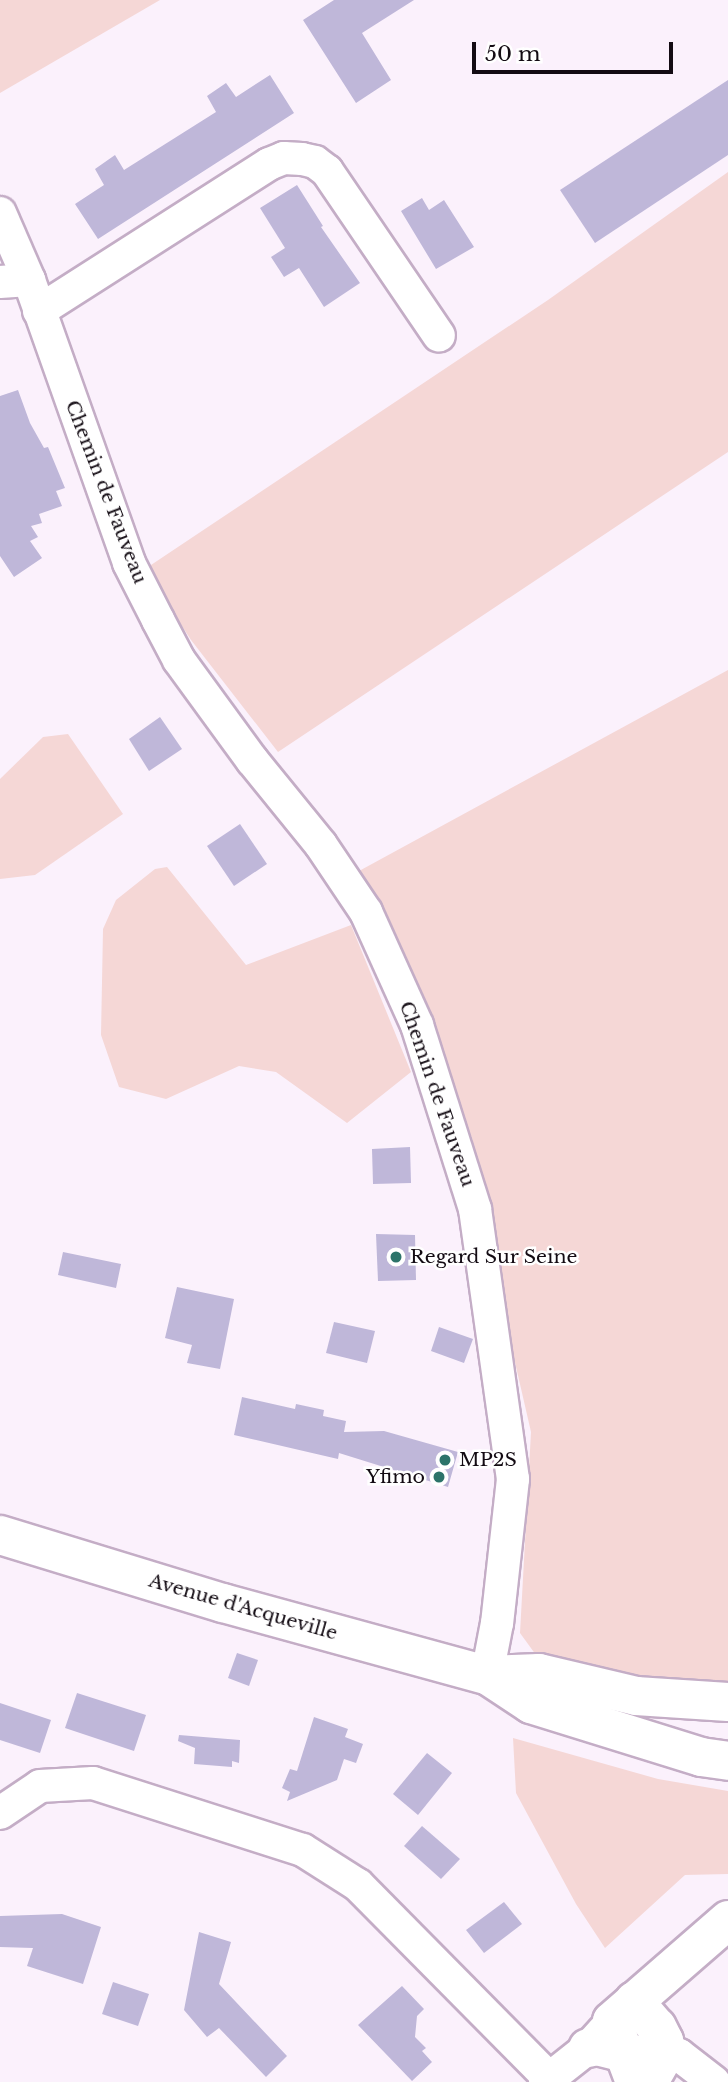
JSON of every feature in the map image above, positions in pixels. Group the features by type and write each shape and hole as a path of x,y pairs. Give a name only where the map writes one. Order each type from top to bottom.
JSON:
{"main road":[{"name":"Avenue d'Acqueville","path":"0,1535 223,1603 487,1675"},
{"path":"487,1675 539,1673 636,1696 728,1702"},
{"path":"487,1675 531,1704 701,1757 728,1761"},
{"path":"630,2048 728,1920"}],"street":[{"path":"39,311 269,164 284,158 302,159 315,162 327,170 439,336"},
{"name":"Chemin de Fauveau","path":"0,212 15,281 39,311 125,553 158,620 179,660 252,760 321,845 366,912 417,1025 475,1209 513,1479 497,1623 487,1675"},
{"path":"0,1813 40,1786 93,1783 303,1850 358,1885 547,2080 630,2048 683,2057 714,2082"}],"shaded area":[{"path":"0,0 160,0 0,93"},
{"path":"728,172 728,452 278,752 191,640 145,569 548,300"},
{"path":"728,670 728,1685 683,1690 536,1655 520,1633 531,1432 497,1284 472,1138 371,925 359,871"},
{"path":"68,734 123,814 35,875 0,879 0,779 43,737"},
{"path":"167,867 246,965 351,925 411,1072 347,1123 276,1072 239,1066 166,1099 119,1087 101,1035 103,929 116,900 155,869"},
{"path":"513,1738 658,1779 728,1791 728,1874 685,1875 605,1948 576,1904 516,1793"}],"building":[{"path":"334,0 414,0 362,33 391,80 356,103 303,20"},
{"path":"270,75 294,113 98,239 75,204 104,185 95,169 115,155 124,170 216,112 207,96 226,83 236,97"},
{"path":"728,80 728,155 595,243 560,190"},
{"path":"297,185 323,226 321,227 360,283 324,307 299,268 284,277 271,257 285,248 260,208"},
{"path":"422,198 429,210 444,200 474,247 436,269 401,211"},
{"path":"18,390 30,423 44,448 48,447 65,488 56,491 62,506 39,514 42,523 31,526 38,537 30,541 42,558 14,577 0,556 0,396"},
{"path":"160,717 182,749 149,771 129,739"},
{"path":"240,824 267,864 234,886 207,846"},
{"path":"410,1147 411,1183 373,1184 372,1149"},
{"name":"Regard Sur Seine","path":"376,1234 415,1235 416,1280 378,1281"},
{"path":"63,1252 121,1264 116,1288 58,1275"},
{"path":"177,1287 234,1299 220,1369 187,1363 192,1345 165,1338"},
{"path":"334,1322 375,1331 367,1363 326,1353"},
{"path":"439,1327 473,1339 464,1363 431,1351"},
{"path":"242,1397 295,1409 296,1404 324,1410 323,1416 346,1421 344,1432 384,1431 458,1452 448,1487 339,1453 338,1459 234,1435"},
{"path":"237,1653 258,1660 249,1686 228,1678"},
{"path":"77,1693 146,1715 134,1751 65,1728"},
{"path":"0,1703 51,1720 40,1753 0,1740"},
{"path":"314,1717 348,1729 345,1737 363,1744 356,1763 344,1759 337,1780 287,1801 290,1792 282,1788 290,1769 297,1771"},
{"path":"179,1735 240,1740 239,1763 232,1761 232,1767 194,1764 195,1748 178,1741"},
{"path":"427,1753 452,1773 418,1815 393,1794"},
{"path":"422,1826 460,1859 441,1879 404,1846"},
{"path":"504,1902 522,1924 484,1953 466,1930"},
{"path":"62,1914 101,1927 83,1984 27,1966 33,1948 0,1947 0,1916"},
{"path":"199,1932 231,1942 219,1984 287,2056 266,2077 219,2028 207,2037 184,2010"},
{"path":"113,1982 149,1994 138,2026 102,2014"},
{"path":"402,1986 424,2009 417,2016 415,2037 426,2048 422,2051 432,2062 412,2081 358,2025"}],"place":[{"name":"Regard Sur Seine","path":"396,1257"},
{"name":"MP2S","path":"445,1460"},
{"name":"Yfimo","path":"439,1477"}]}
